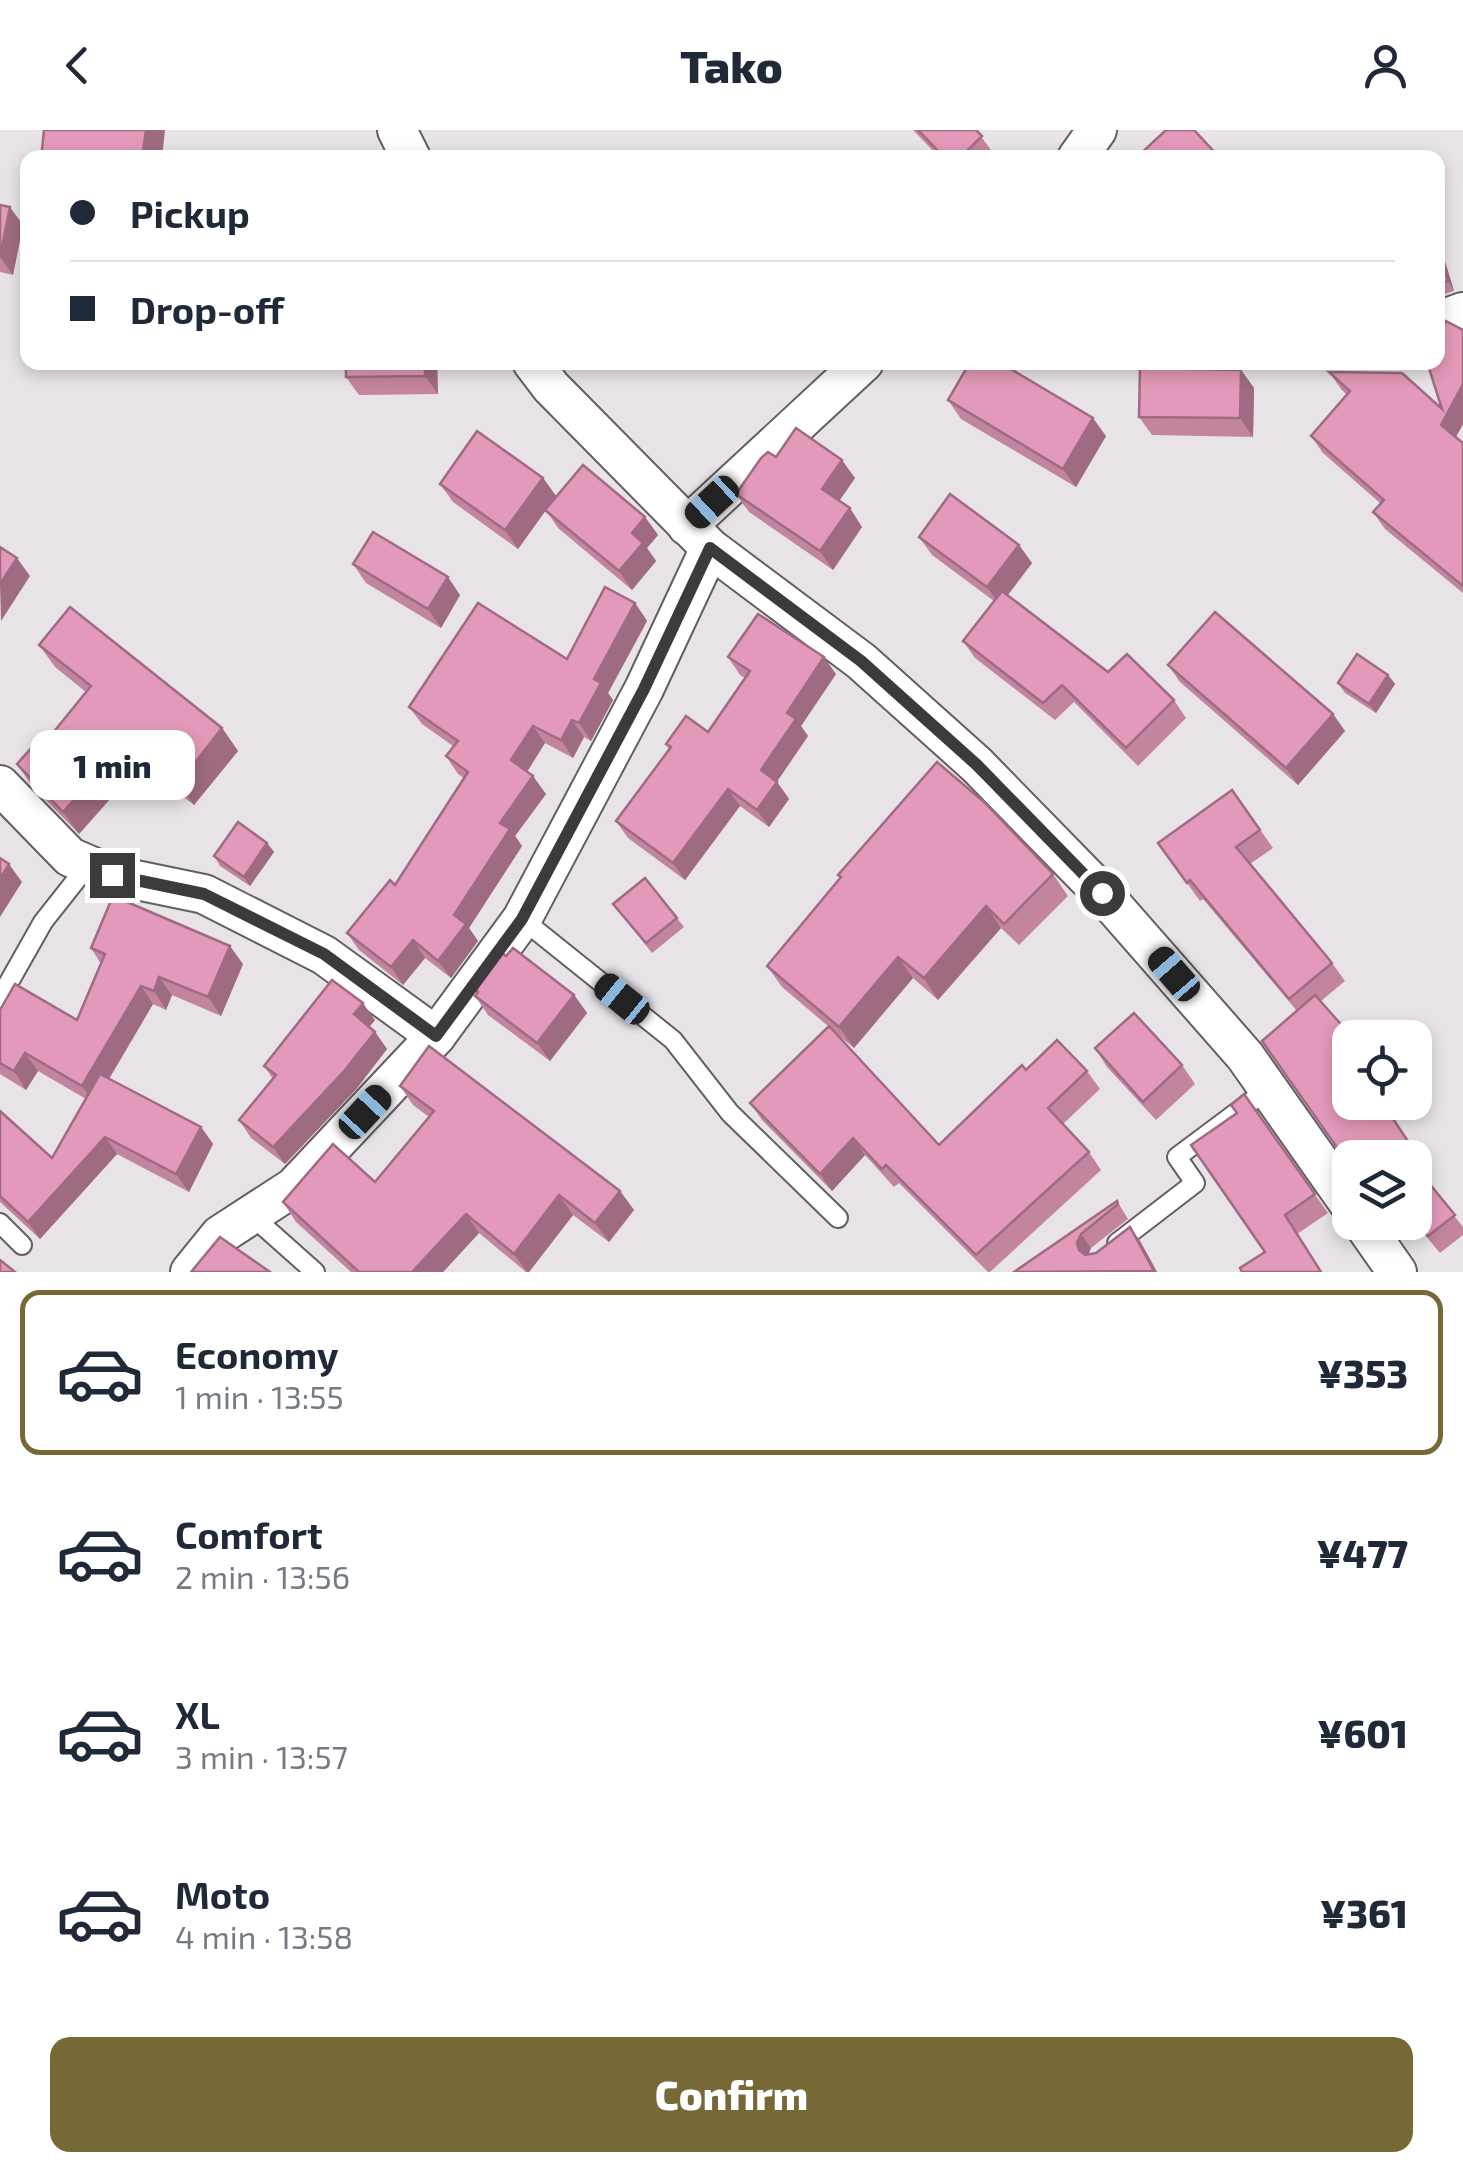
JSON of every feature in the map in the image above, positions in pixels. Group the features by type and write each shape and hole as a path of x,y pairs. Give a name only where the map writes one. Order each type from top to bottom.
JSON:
{"street":[{"path":"538,370 698,537 861,661 977,765 1102,893 1244,1056 1332,1180"},
{"path":"190,1272 220,1235 294,1188 436,1036 522,919 644,689 698,537 856,370"},
{"path":"0,785 70,857 112,875 204,894 324,954 436,1036"},
{"path":"1375,1240 1397,1272"}],"lane":[{"path":"0,998 44,922 88,865"},
{"path":"522,919 673,1040 730,1113 838,1218"},
{"path":"1099,1256 1196,1182 1177,1157 1268,1089"},
{"path":"251,1215 315,1272"},
{"path":"0,1223 22,1245"}],"building":[{"path":"44,130 146,130 143,150 42,150"},
{"path":"918,130 976,130 982,136 968,150 937,150"},
{"path":"1166,130 1194,130 1213,150 1145,150"},
{"path":"0,205 10,207 0,257"},
{"path":"1445,323 1463,330 1463,384 1441,425 1463,443 1463,586 1373,512 1384,500 1311,436 1350,391 1329,372 1402,373 1442,409 1430,370 1445,370"},
{"path":"346,370 425,370 425,376 346,377"},
{"path":"965,370 1012,370 1093,418 1063,469 948,400"},
{"path":"1140,370 1241,370 1240,418 1139,417"},
{"path":"796,428 842,460 822,489 850,508 820,551 736,494 761,458 768,452 776,457"},
{"path":"477,431 543,478 505,530 440,484"},
{"path":"583,465 645,517 632,533 643,543 619,571 545,510"},
{"path":"950,494 1019,545 987,587 919,537"},
{"path":"373,532 448,577 428,609 353,564"},
{"path":"0,547 17,558 0,584"},
{"path":"605,587 635,603 594,679 601,683 579,723 572,720 561,740 533,726 511,760 533,776 500,823 510,829 454,915 466,924 438,961 413,940 391,967 347,933 390,880 395,885 468,772 446,756 458,741 409,707 478,603 567,659"},
{"path":"1002,591 1108,672 1127,654 1174,700 1126,748 1062,685 1043,703 963,641"},
{"path":"70,607 222,728 179,783 126,741 63,812 17,764 43,735 48,739 91,686 39,645"},
{"path":"1215,612 1333,714 1286,768 1168,665"},
{"path":"758,614 824,657 787,713 796,719 761,770 777,782 757,810 728,789 673,863 616,821 671,747 666,744 686,716 708,732 750,671 728,657"},
{"path":"1357,654 1388,675 1369,704 1338,683"},
{"path":"937,762 984,802 1053,874 1004,924 986,906 924,978 898,957 839,1027 767,966 841,877 838,875"},
{"path":"1232,790 1260,830 1236,847 1332,963 1289,999 1190,880 1187,883 1158,843"},
{"path":"238,822 267,843 244,877 214,856"},
{"path":"0,858 9,864 0,879"},
{"path":"645,878 677,918 646,943 613,904"},
{"path":"113,896 230,946 208,997 159,977 154,991 141,986 82,1086 25,1053 14,1071 0,1063 0,1010 15,984 77,1020 105,954 91,948"},
{"path":"513,948 574,995 537,1043 475,996 478,992 473,988 500,951 506,956"},
{"path":"332,980 363,1003 354,1014 375,1032 273,1147 239,1120 276,1075 264,1066"},
{"path":"1315,995 1337,1020 1332,1020 1332,1120 1394,1120 1407,1140 1332,1140 1262,1041"},
{"path":"1134,1013 1182,1065 1143,1102 1095,1048"},
{"path":"829,1026 939,1145 1022,1065 1026,1070 1057,1040 1087,1071 1048,1108 1089,1152 976,1255 886,1165 882,1169 853,1138 820,1174 750,1103"},
{"path":"429,1046 620,1191 595,1223 559,1195 514,1254 466,1214 412,1272 359,1272 283,1202 333,1144 375,1182 434,1111 400,1086"},
{"path":"100,1074 201,1127 176,1174 105,1137 28,1222 0,1196 0,1111 52,1158"},
{"path":"1244,1094 1315,1194 1285,1215 1321,1272 1242,1272 1240,1268 1265,1252 1191,1145 1237,1113 1231,1105"},
{"path":"1432,1187 1455,1215 1432,1233"},
{"path":"1117,1201 1081,1234 1079,1250 1085,1255 1096,1253 1130,1227 1154,1271 1014,1272"},
{"path":"220,1237 270,1272 191,1272"},
{"path":"0,1260 15,1272 0,1272"}],"route":[{"path":"112,875 204,894 324,954 436,1036 522,919 644,689 710,548 861,661 977,765 1102,893"}]}
